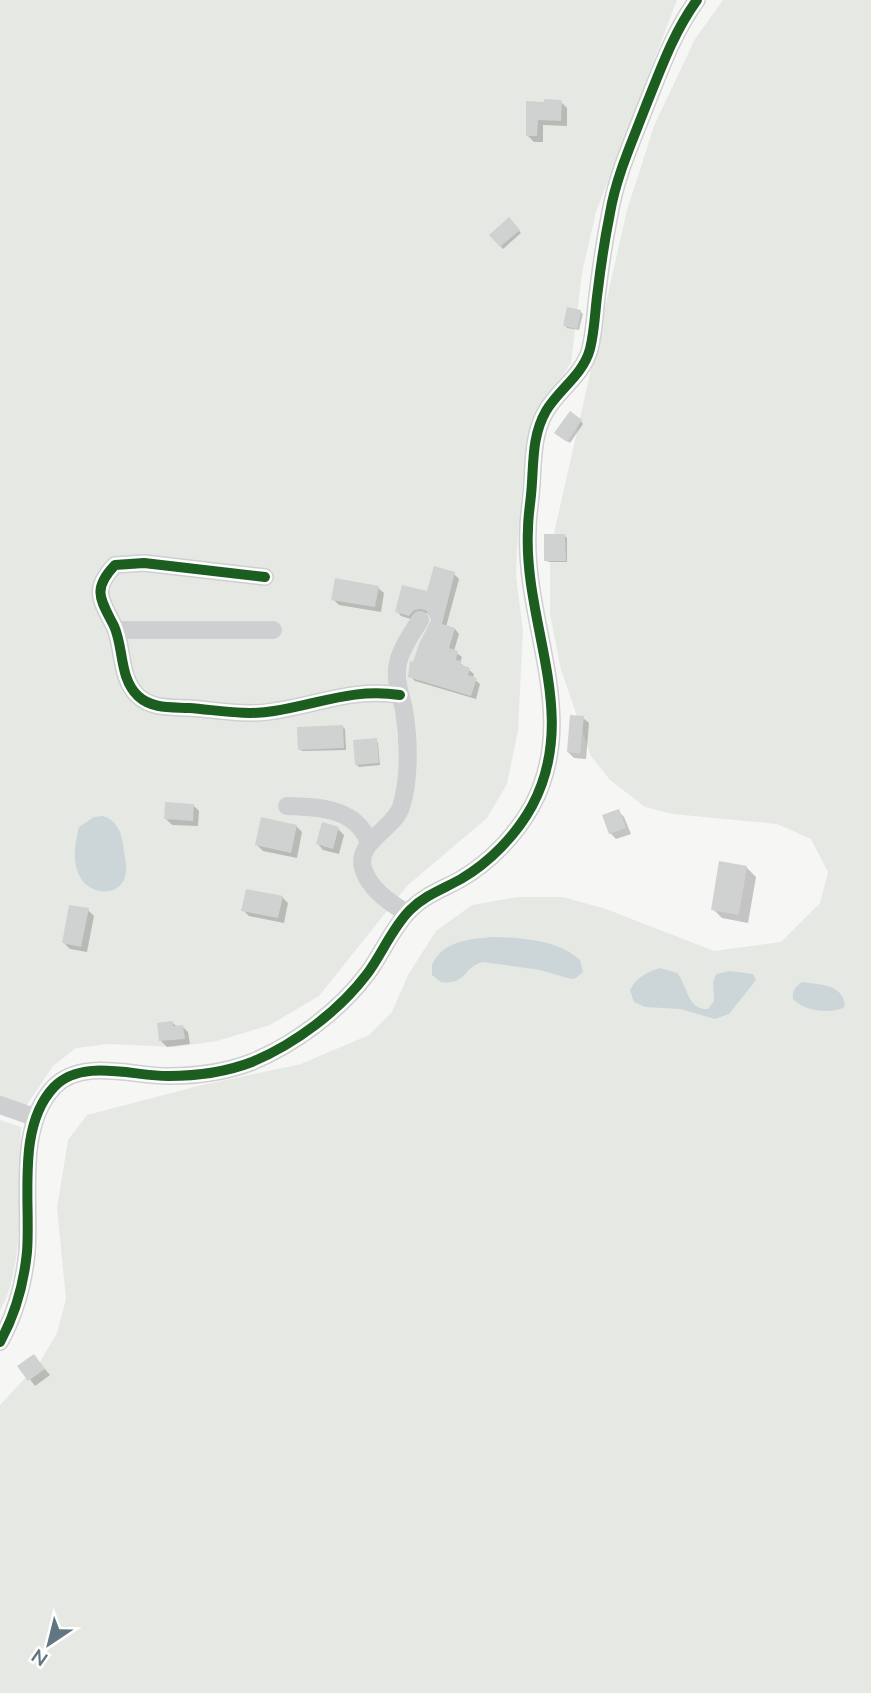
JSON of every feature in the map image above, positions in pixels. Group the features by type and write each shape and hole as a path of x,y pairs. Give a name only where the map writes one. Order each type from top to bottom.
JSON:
{"street":[{"path":"0,1342 19,1292 27,1252 28,1166 34,1118 48,1093 58,1082 77,1071 169,1076 214,1073 251,1063 280,1048 343,1001 367,973 407,913 426,896 461,879 485,862 510,837 531,809 544,780 553,743 552,701 531,587 527,547 535,440 546,411 576,376 588,356 617,184 660,68 695,1"},
{"path":"265,577 144,563 115,565 99,590 102,605 116,630 123,666 137,695 154,705 248,713 273,711 359,692 400,695"},
{"path":"407,913 377,892 362,866 369,843 393,823 402,803 407,752 405,716 396,676 398,661 419,620"},
{"path":"116,630 273,629"},
{"path":"287,806 335,811 347,816 364,830 369,843"},
{"path":"0,1105 34,1118"}],"shaded area":[{"path":"0,0 677,0 596,212 582,273 571,363 541,406 530,428 526,445 516,576 523,631 518,731 507,784 487,818 407,886 319,996 270,1025 217,1041 175,1047 109,1044 76,1048 53,1066 26,1106 0,1096"},
{"path":"723,0 871,0 871,1693 0,1693 0,1405 40,1362 57,1333 66,1299 57,1208 68,1140 87,1115 198,1086 301,1064 369,1035 392,1012 408,975 436,931 472,905 517,897 563,897 606,909 714,951 781,942 820,903 828,872 811,839 777,824 673,814 645,807 610,780 591,756 561,670 550,614 550,551 627,210 654,126 695,39"},
{"path":"103,816 111,820 120,831 126,869 119,887 105,891 97,890 83,882 75,858 79,827 94,817"},
{"path":"494,937 528,939 551,944 580,960 583,972 571,979 540,970 483,962 455,981 441,982 432,975 432,965 443,950 458,942"},
{"path":"660,968 677,973 696,1006 708,1009 714,1001 713,982 716,974 730,971 753,974 756,980 729,1014 715,1019 680,1009 645,1007 634,1002 630,990 636,981"},
{"path":"802,982 835,989 845,1005 830,1011 803,1006 793,999 794,989"},
{"path":"0,1120 21,1127 18,1247 8,1292 0,1311"}],"building":[{"path":"544,99 562,100 561,121 538,120 537,136 526,136 526,101 544,102"},
{"path":"509,217 520,230 500,247 489,235"},
{"path":"567,307 581,310 577,329 563,326"},
{"path":"570,411 582,420 567,442 554,433"},
{"path":"544,534 565,534 566,561 544,561"},
{"path":"434,566 455,572 442,624 455,628 449,648 458,651 456,660 470,668 468,675 477,678 471,696 408,677 410,661 413,662 431,620 427,611 421,609 414,610 409,616 395,612 402,585 427,591"},
{"path":"335,578 379,586 375,607 331,600"},
{"path":"570,715 584,716 580,754 567,752"},
{"path":"343,725 344,748 298,750 297,727"},
{"path":"377,738 379,763 355,765 353,740"},
{"path":"165,802 194,804 193,821 164,819"},
{"path":"619,809 626,828 609,834 602,815"},
{"path":"261,817 297,825 291,853 255,845"},
{"path":"322,822 339,827 333,849 316,844"},
{"path":"719,861 747,866 739,915 711,910"},
{"path":"246,889 283,896 278,918 241,911"},
{"path":"69,905 89,908 81,947 62,943"},
{"path":"173,1021 173,1026 183,1025 185,1039 159,1041 157,1023"},
{"path":"34,1354 45,1369 28,1381 17,1366"}],"cycle path":[{"path":"0,1342 14,1310 26,1263 28,1165 34,1122 42,1103 54,1087 65,1078 93,1071 168,1076 211,1073 252,1062 284,1046 330,1013 356,988 410,910 428,896 472,872 492,856 518,827 532,806 546,772 551,738 551,703 529,564 528,525 535,441 546,411 587,358 592,342 603,251 616,186 668,52 697,0"},
{"path":"265,577 144,563 115,565 103,581 102,602 117,635 128,681 138,696 149,703 162,706 253,713 351,695 400,695"}]}
